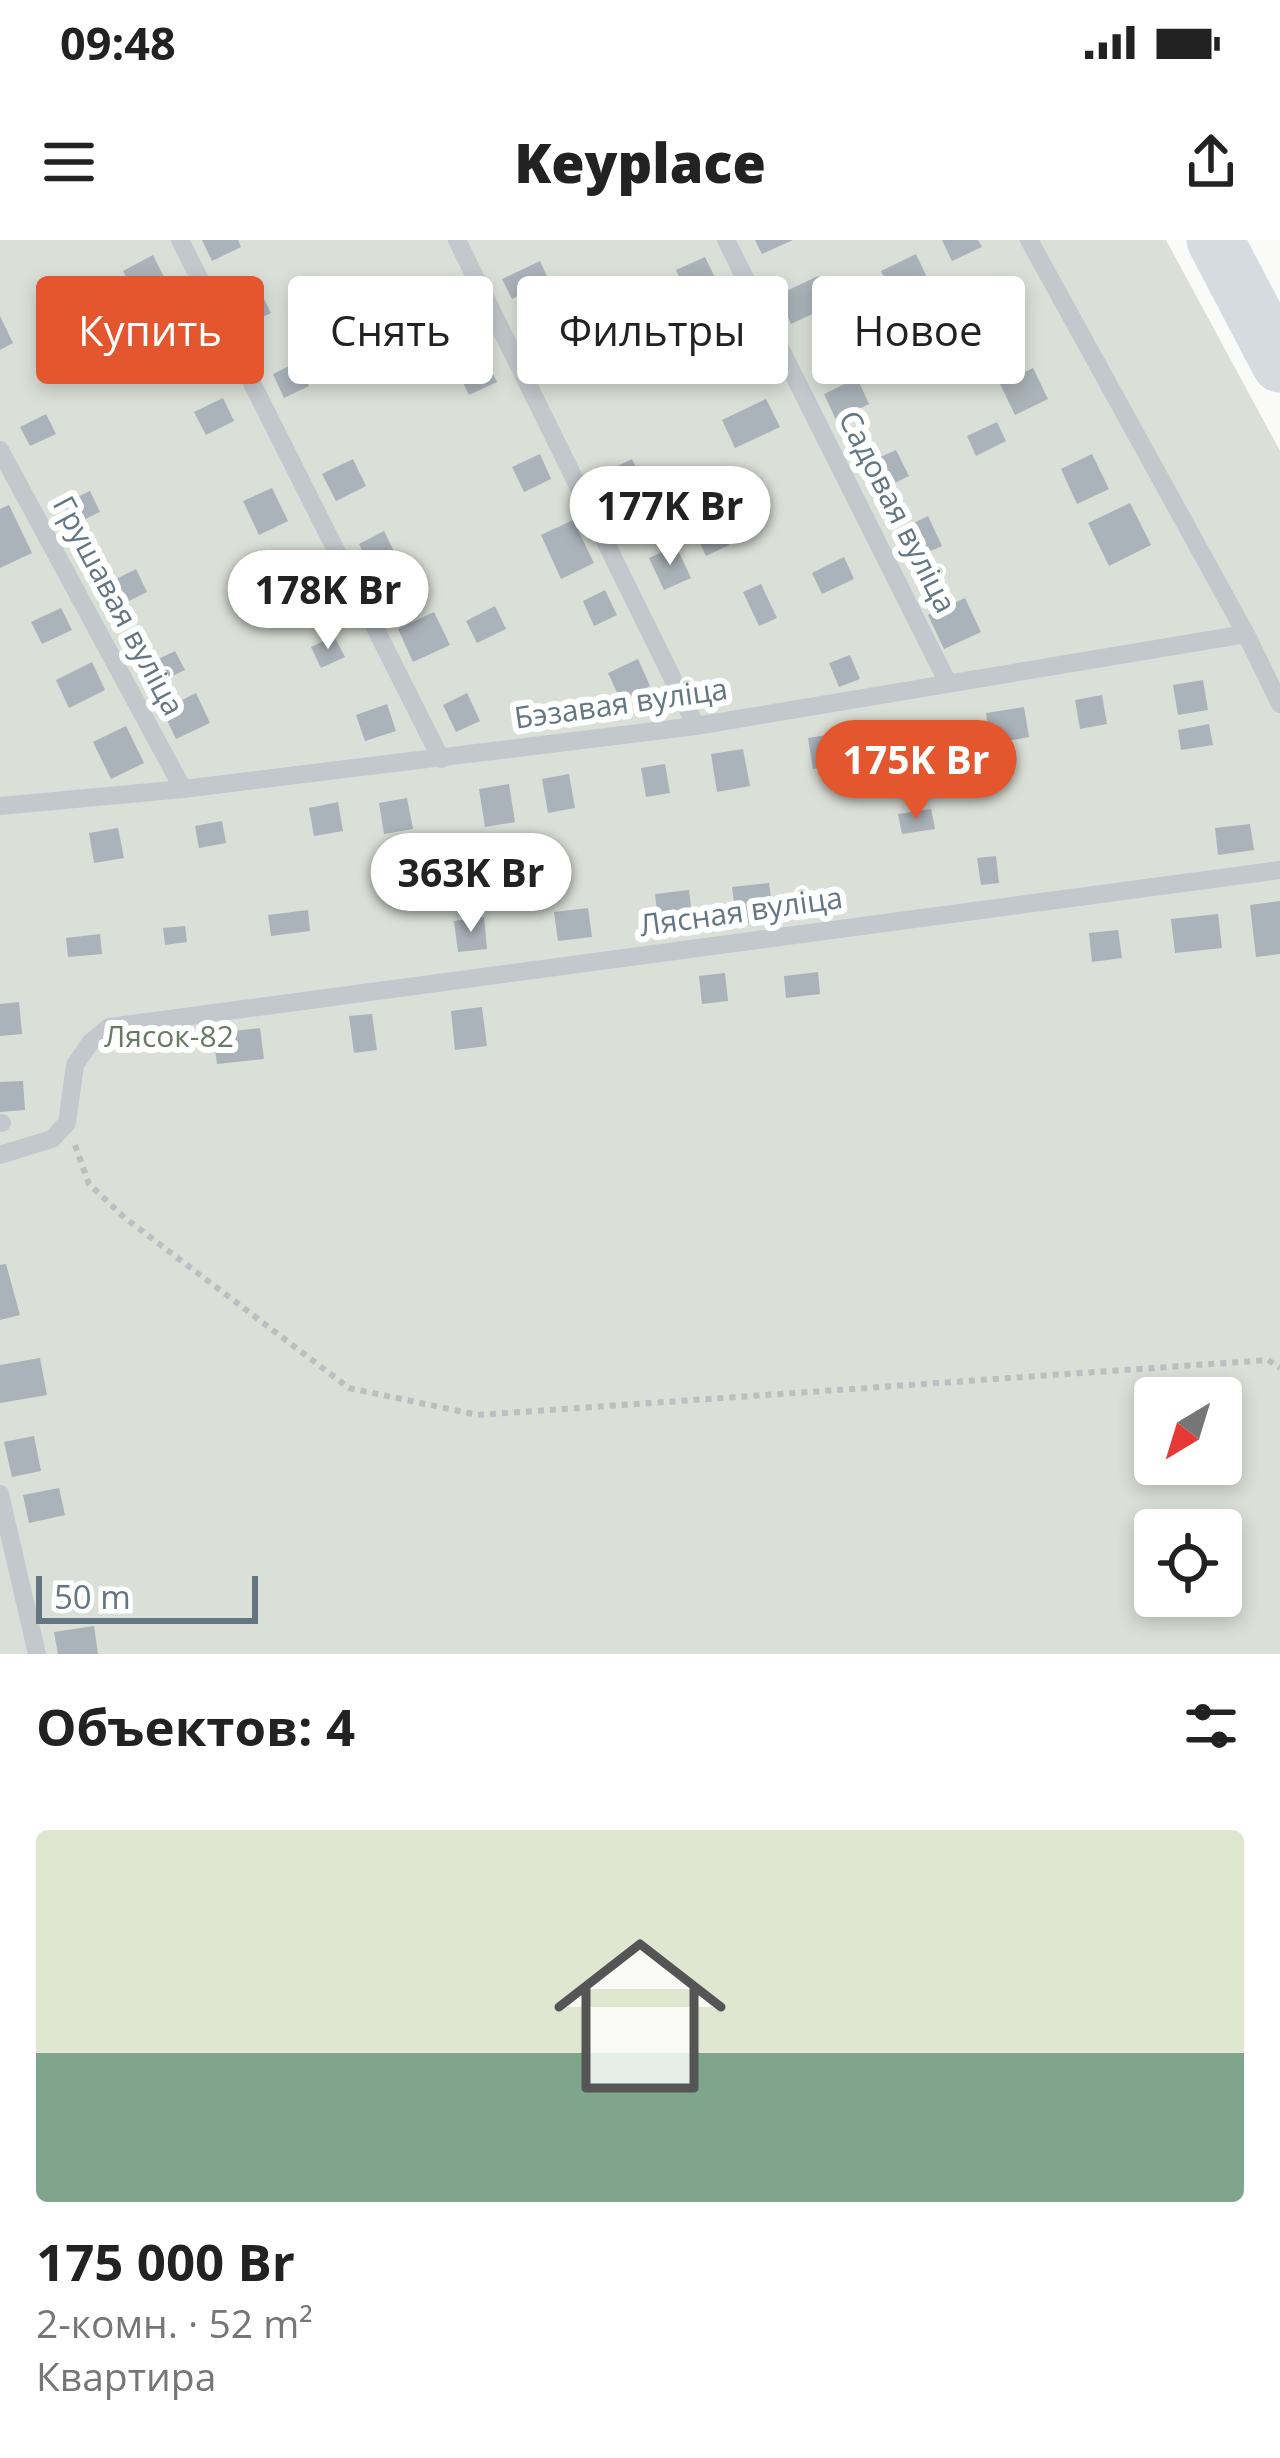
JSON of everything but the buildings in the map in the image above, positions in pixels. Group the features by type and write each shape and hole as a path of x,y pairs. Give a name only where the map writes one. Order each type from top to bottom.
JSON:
{"highway":[{"path":"1215,240 1280,364"},
{"path":"1253,240 1280,291"}],"lane":[{"path":"180,240 441,759"},
{"path":"458,240 696,725"},
{"name":"Садовая вуліца","path":"727,240 949,683"},
{"path":"1029,240 1280,704"},
{"name":"Грушавая вуліца","path":"0,450 183,789"},
{"name":"Бэзавая вуліца","path":"0,806 441,759 696,725 1246,634"},
{"name":"Лясная вуліца","path":"68,1123 75,1065 90,1042 109,1028 1280,870"},
{"path":"0,1155 52,1138 68,1123"},
{"path":"0,1494 37,1654"}],"path":[{"path":"68,1123 89,1184 125,1218 349,1388 478,1415 1172,1365 1268,1360 1280,1368"}],"green space":[{"name":"Лясок-82","path":"0,240 1166,240 1280,451 1280,1654 0,1654"}]}
